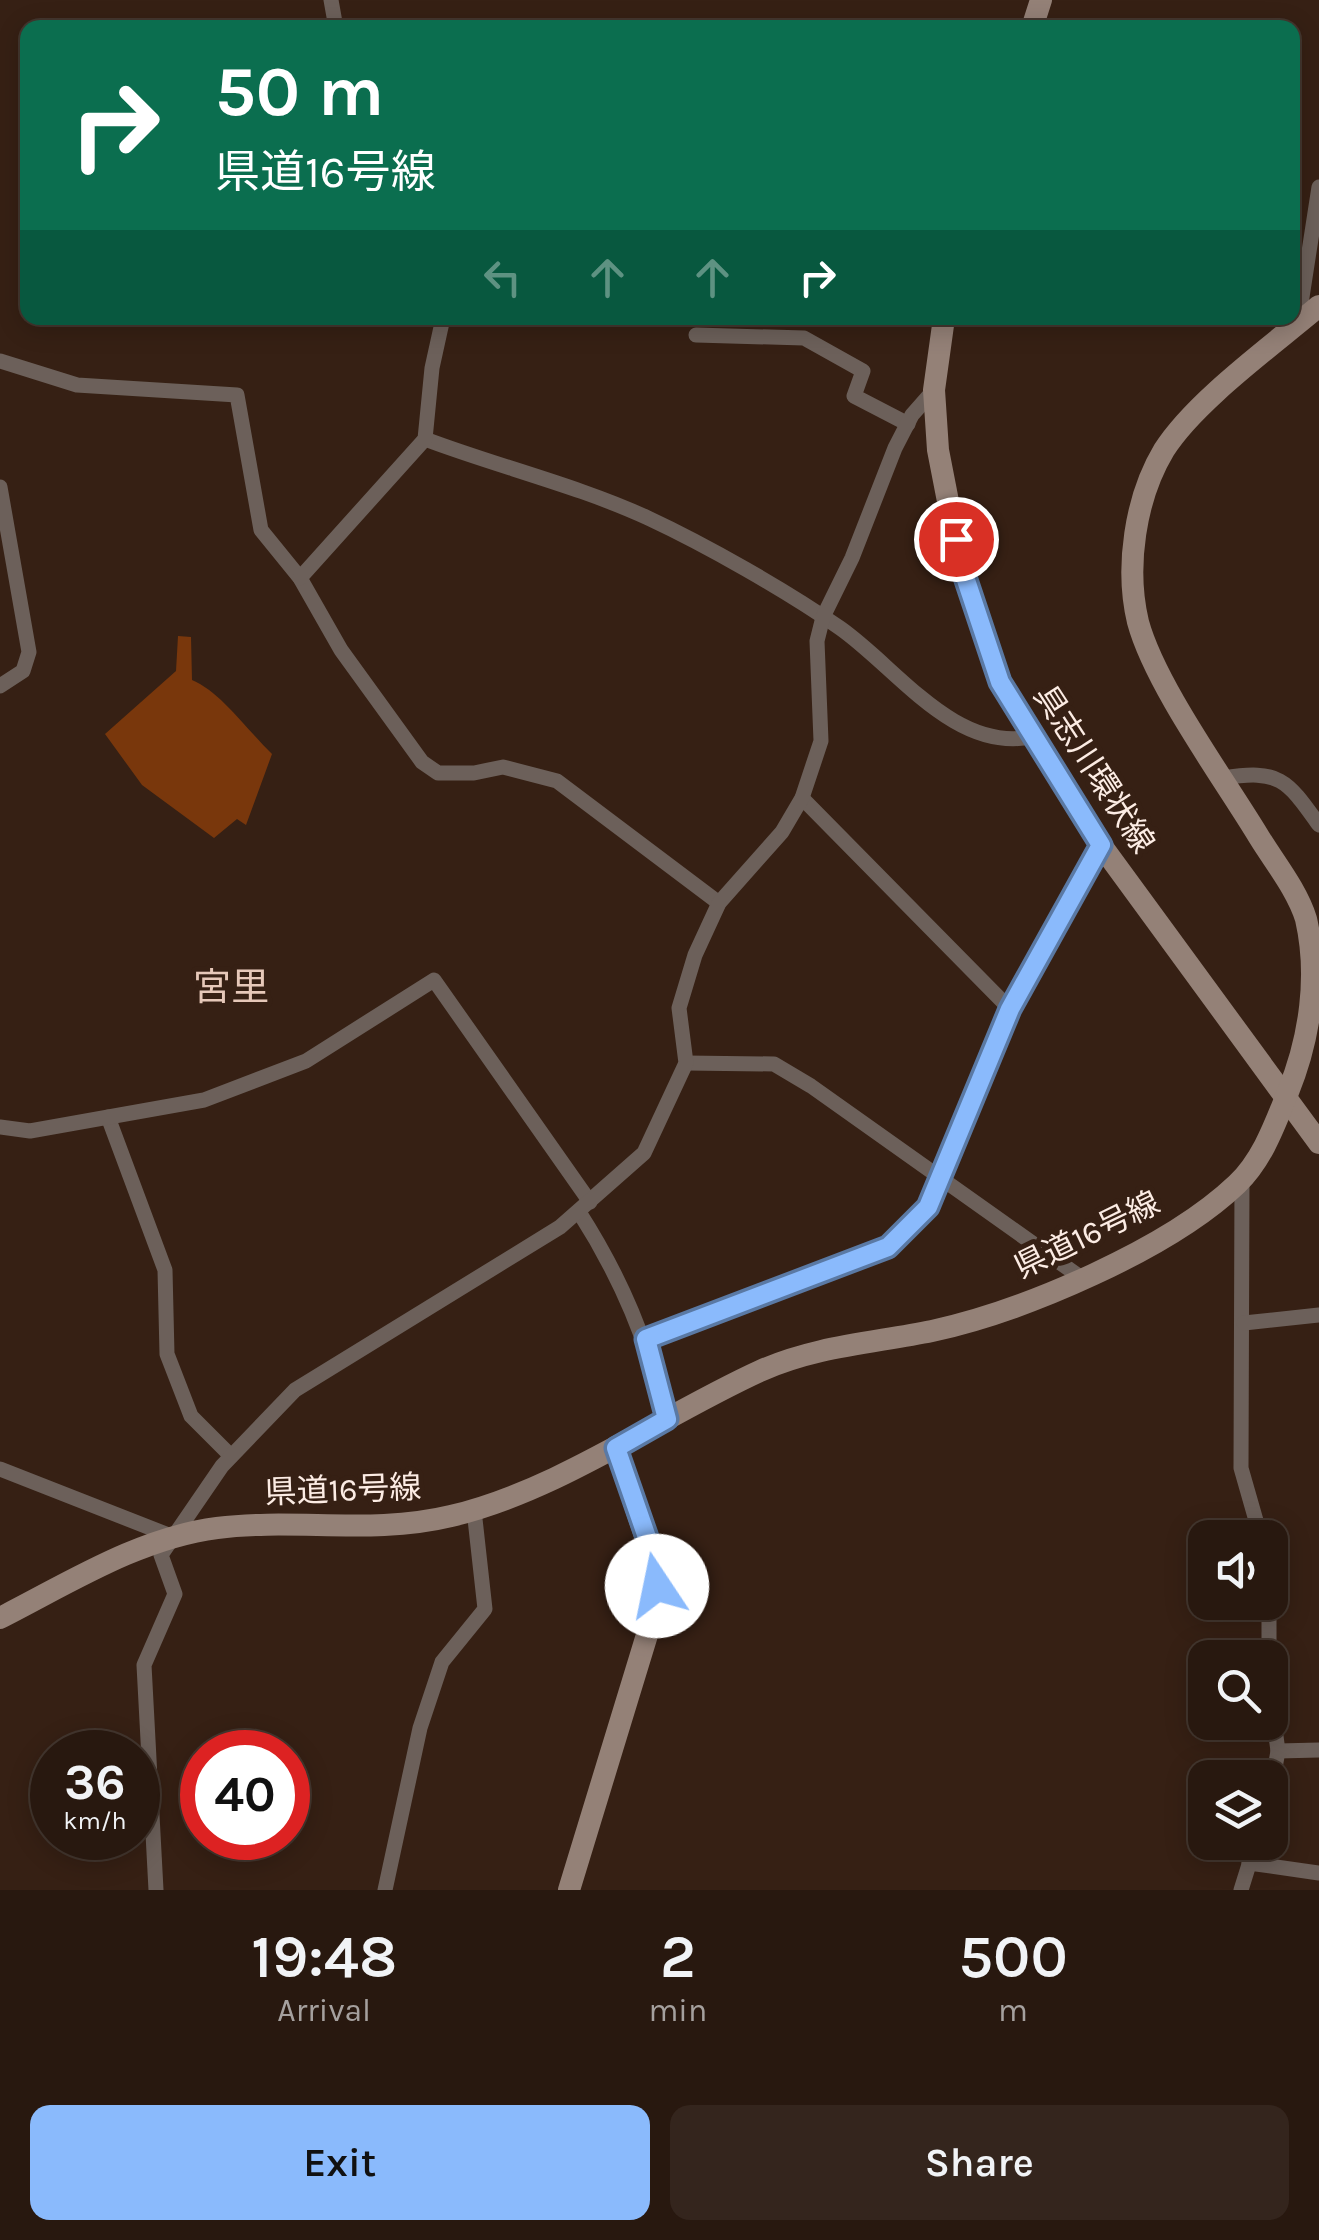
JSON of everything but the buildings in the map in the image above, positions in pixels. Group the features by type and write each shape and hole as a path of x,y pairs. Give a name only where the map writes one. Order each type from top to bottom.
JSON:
{"main road":[{"name":"県道16号線","path":"1300,322 1319,306"},
{"name":"具志川環状線","path":"943,325 934,390 938,450 962,568 1000,682 1101,845 1319,1142"},
{"name":"県道16号線","path":"0,1618 171,1536 222,1527 390,1527 474,1510 616,1448 763,1370 819,1350 972,1321 1083,1279 1212,1207 1242,1179 1260,1154 1286,1098 1314,1004 1306,920 1158,670 1138,622 1133,573 1137,525 1147,486 1165,449 1194,414 1297,325"},
{"path":"569,1890 656,1599 650,1546 616,1448"}],"street":[{"path":"1300,311 1319,187"},
{"path":"300,578 425,439 432,368 441,325"},
{"path":"696,335 804,338 862,371 854,396 908,424"},
{"path":"0,361 78,385 237,394 261,530 300,578 341,650 422,762 438,774 503,768 557,780 719,903"},
{"path":"156,1890 144,1665 175,1594 161,1556 171,1536 231,1456 295,1390 585,1207 644,1152 686,1063 678,1008 695,955 719,903 782,832 802,798 820,741 816,641 823,617 908,424 934,390"},
{"path":"425,439 646,517 823,617 948,716 989,739 1031,737"},
{"path":"0,486 29,652 23,671 0,686"},
{"path":"1223,778 1262,772 1290,784 1319,824"},
{"path":"802,798 1010,1009"},
{"path":"646,1339 888,1247 928,1207 1010,1009 1101,845"},
{"path":"0,1127 30,1131 204,1100 306,1061 434,980 585,1207 646,1339 667,1419"},
{"path":"686,1063 774,1064 1083,1279"},
{"path":"108,1117 165,1270 167,1354 191,1416 231,1456"},
{"path":"1242,1179 1241,1468 1256,1520"},
{"path":"1244,1324 1319,1315"},
{"path":"0,1468 171,1536"},
{"path":"385,1890 420,1728 442,1662 484,1609 474,1510"},
{"path":"1276,1760 1277,1740"},
{"path":"1278,1750 1319,1750"},
{"path":"1241,1890 1251,1860"},
{"path":"1250,1863 1319,1873"}],"shaded area":[{"path":"178,636 191,637 192,680 224,703 272,754 246,825 237,819 214,838 142,785 105,734 176,671"}],"district":[{"name":"宮里","path":"231,987"}],"route":[{"path":"657,1586 650,1546 616,1448 667,1419 646,1339 888,1247 928,1207 1010,1009 1101,845 1000,682 956,539"}]}
